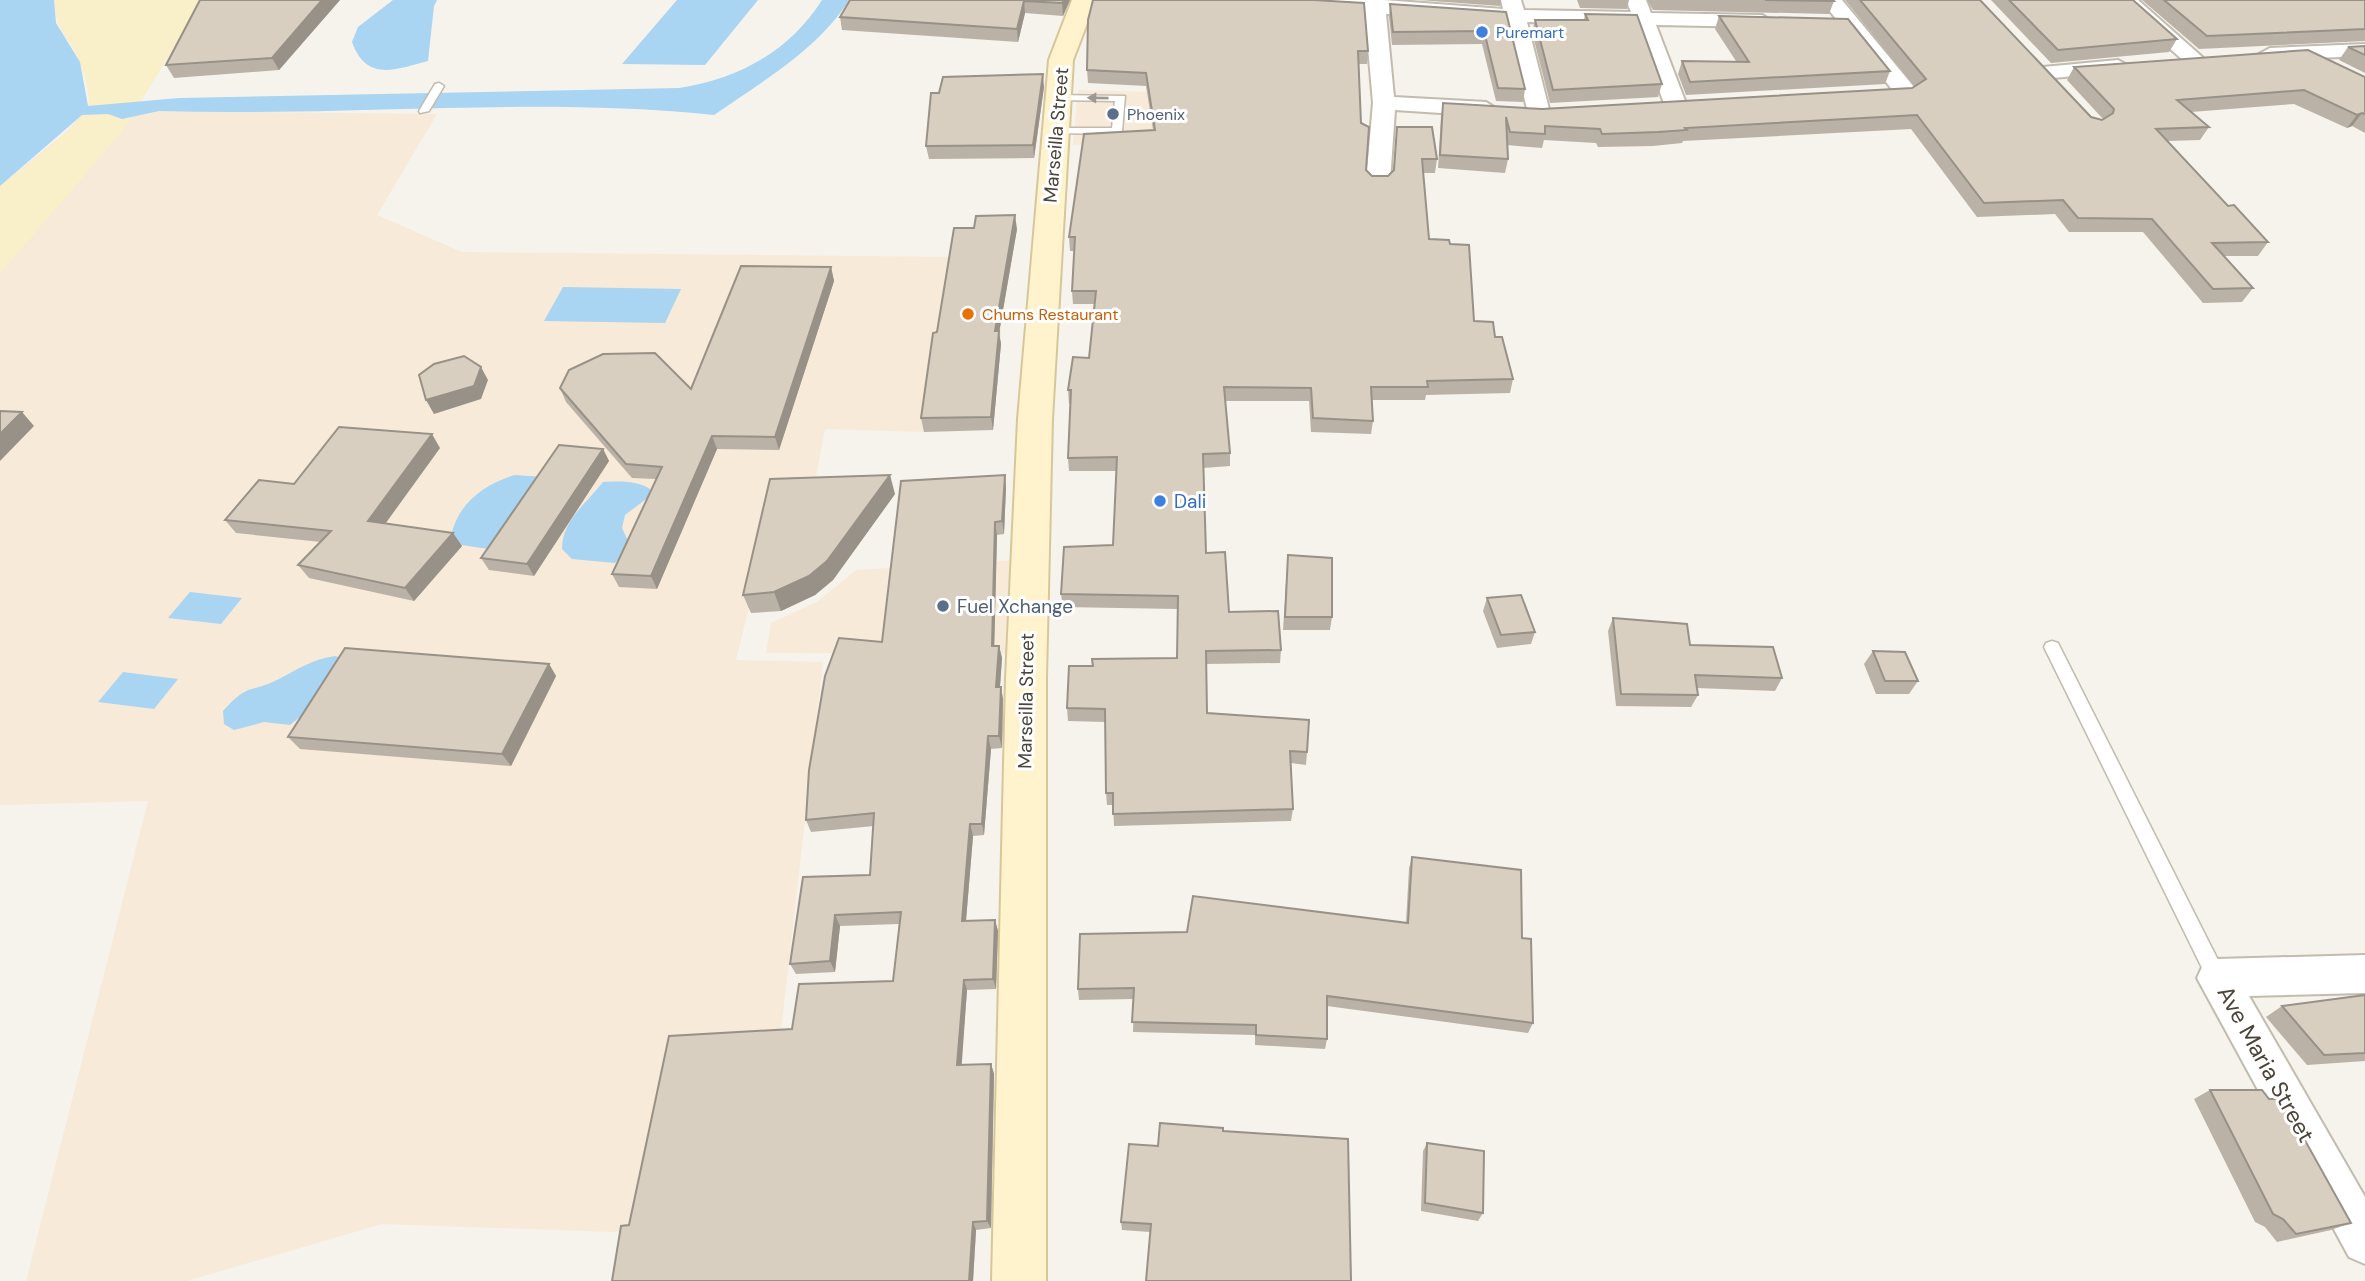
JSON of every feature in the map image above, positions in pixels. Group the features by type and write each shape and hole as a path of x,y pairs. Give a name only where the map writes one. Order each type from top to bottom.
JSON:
{"main road":[{"name":"Marseilla Street","path":"1019,1281 1026,678 1035,419 1061,60 1084,0"}],"street":[{"path":"1244,0 1639,9 1784,22"},
{"path":"1831,0 1906,92 1881,94"},
{"path":"2126,0 2193,59"},
{"path":"1374,5 1384,103 1378,182"},
{"path":"1513,8 1539,113"},
{"path":"1639,9 1675,106"},
{"path":"1823,23 1849,23"},
{"path":"2248,56 2365,50"},
{"path":"2301,52 2344,74"},
{"path":"2026,55 2060,90"},
{"path":"2166,62 2221,58"},
{"path":"2043,73 2139,64"},
{"path":"1384,103 1539,113 1566,111"},
{"path":"1648,107 1701,105"},
{"name":"Ave Maria Street","path":"2365,974 2217,978 2365,1241"}],"lane":[{"path":"424,111 439,86"},
{"path":"1121,98 1117,131 1056,114 1121,98"},
{"path":"2052,647 2217,978"}],"shaded area":[{"path":"1078,90 1156,92 1151,141 1073,145"},
{"path":"86,110 437,114 377,215 462,252 953,257 943,325 1001,323 1001,344 936,346 924,432 825,429 812,497 776,498 736,660 823,662 760,1216 613,1232 382,1224 187,1281 26,1281 148,801 0,805 0,186 66,132"},
{"path":"1017,560 1018,654 766,653 771,623 817,602 856,570"}],"sand":[{"path":"54,0 204,0 121,133 0,274 0,186 65,134 86,110 89,101 76,54 60,29"}],"water":[{"path":"0,0 54,0 56,23 80,62 88,106 179,98 679,88 722,78 741,70 778,48 809,18 822,0 849,0 836,18 805,50 714,115 575,107 506,107 159,111 122,119 108,114 82,115 0,186"},
{"path":"393,0 437,0 428,61 394,69 374,68 358,55 352,42 358,27"},
{"path":"677,0 758,0 705,65 622,64"},
{"path":"563,287 681,289 665,323 544,321"},
{"path":"515,475 544,477 488,549 462,545 451,536 460,514 474,496"},
{"path":"603,482 638,484 654,493 625,515 622,528 630,545 615,563 572,559 562,549 566,529 576,512"},
{"path":"190,592 242,598 221,624 168,618"},
{"path":"335,656 348,660 306,712 290,725 264,722 234,730 224,724 223,711 239,695 312,662"},
{"path":"123,672 178,679 154,709 98,702"}],"building":[{"path":"200,0 322,0 272,58 166,65"},
{"path":"850,0 1064,0 1062,3 1024,1 1017,29 840,17"},
{"path":"1093,0 1314,0 1364,3 1368,51 1358,51 1361,123 1369,127 1366,170 1372,176 1388,176 1394,170 1397,127 1432,127 1437,159 1422,159 1429,239 1469,245 1474,321 1493,322 1495,337 1502,337 1513,379 1427,381 1428,387 1371,387 1373,421 1313,418 1311,388 1224,387 1230,453 1203,454 1206,553 1225,552 1229,612 1278,611 1281,650 1206,651 1207,713 1309,720 1307,752 1290,751 1293,809 1113,814 1113,793 1106,793 1105,709 1067,708 1069,666 1093,666 1092,659 1177,658 1178,596 1061,594 1064,547 1113,545 1117,457 1068,458 1071,390 1068,390 1073,357 1089,358 1096,291 1072,291 1075,237 1069,237 1084,134 1155,130 1146,73 1087,70 1088,20"},
{"path":"1765,0 1833,0 1834,1"},
{"path":"1860,0 1980,0 2091,117 2102,120 2113,113 2114,109 2074,67 2308,50 2365,77 2365,114 2357,115 2304,90 2177,100 2209,127 2156,129 2228,206 2234,205 2268,242 2212,243 2253,288 2213,289 2152,219 2078,218 2063,200 1984,203 1917,115 1602,134 1600,129 1545,126 1545,134 1510,132 1506,117 1508,159 1440,155 1443,103 1542,109 1912,88 1926,79"},
{"path":"2009,0 2133,0 2177,39 2058,50"},
{"path":"2164,0 2365,0 2365,29 2207,36"},
{"path":"1390,4 1506,12 1525,89 1498,88 1484,31 1393,32"},
{"path":"1585,14 1637,15 1662,84 1553,90 1535,20 1588,20"},
{"path":"1719,16 1848,19 1890,71 1690,82 1682,61 1749,62"},
{"path":"2365,46 2365,55 2348,47"},
{"path":"1043,74 1033,145 926,146 931,93 939,93 943,77"},
{"path":"1015,215 995,331 999,331 991,417 921,418 933,333 937,332 954,228 974,228 976,216"},
{"path":"741,266 831,267 775,437 712,436 651,576 612,574 662,467 626,464 560,388 569,370 603,354 655,353 691,389"},
{"path":"464,356 481,367 474,386 426,400 419,375 434,364"},
{"path":"0,411 22,412 0,434"},
{"path":"339,427 432,434 368,521 453,533 405,588 298,565 331,531 225,520 259,480 294,484"},
{"path":"559,445 603,449 527,564 481,558"},
{"path":"890,475 827,561 809,576 774,592 743,595 770,479"},
{"path":"1005,475 1002,521 995,522 992,646 999,646 996,687 1001,687 999,736 988,736 982,824 970,824 962,921 995,920 993,979 964,980 957,1065 991,1064 987,1221 973,1222 969,1281 612,1281 621,1226 629,1225 669,1036 792,1029 799,984 893,981 901,912 835,915 830,961 790,964 803,877 870,875 874,813 806,820 809,770 825,676 839,638 882,642 901,481"},
{"path":"1288,555 1332,558 1332,617 1285,617"},
{"path":"1521,595 1535,632 1501,635 1487,598"},
{"path":"1613,618 1687,624 1690,645 1773,647 1782,678 1695,675 1698,695 1621,694"},
{"path":"345,648 549,664 502,754 288,737"},
{"path":"1873,651 1905,652 1918,681 1885,681"},
{"path":"1412,857 1521,870 1522,938 1531,939 1533,1023 1327,996 1327,1039 1256,1035 1256,1025 1132,1022 1134,988 1078,989 1080,934 1187,932 1193,896 1408,923"},
{"path":"2365,995 2365,1053 2324,1055 2282,1006"},
{"path":"2210,1090 2262,1090 2269,1099 2282,1099 2351,1223 2296,1234 2283,1219 2273,1214"},
{"path":"1160,1123 1223,1128 1223,1131 1348,1139 1351,1281 1146,1281 1151,1224 1121,1222 1129,1144 1158,1146"},
{"path":"1427,1143 1484,1151 1483,1213 1425,1203"}],"place":[{"name":"Puremart","path":"1482,32"},
{"name":"Phoenix","path":"1113,114"},
{"name":"Chums Restaurant","path":"968,314"},
{"name":"Dali","path":"1160,501"},
{"name":"Fuel Xchange","path":"943,606"}]}
